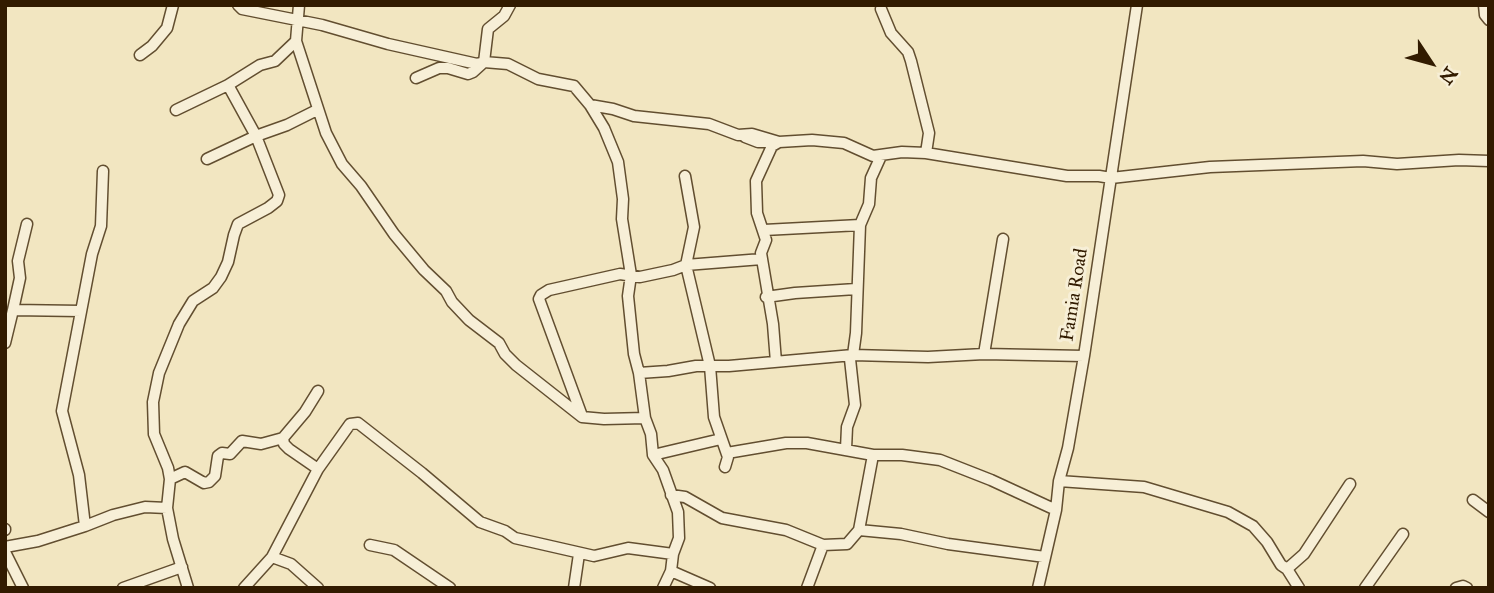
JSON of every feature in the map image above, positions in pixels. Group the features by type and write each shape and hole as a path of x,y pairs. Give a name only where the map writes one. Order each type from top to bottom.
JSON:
{"street":[{"path":"140,55 152,46 167,28 173,5"},
{"path":"299,5 296,41 317,110 341,164 361,186 394,234 424,270 446,291 452,302 469,320 494,337 516,365 582,416 604,419 645,418"},
{"path":"416,78 439,68 468,74 484,62 488,29 504,16 510,5"},
{"name":"Famia Road","path":"1038,588 1056,510 1059,481 1068,448 1084,356 1137,5"},
{"path":"1484,5 1485,15 1489,20"},
{"path":"239,7 365,35 388,44 477,64 508,64 538,79 570,85 578,89 590,105 604,128 618,162 623,199 622,219 631,275 628,296 631,331 645,418 651,434 653,455 663,470 678,512 679,538 671,571 663,588"},
{"path":"881,9 891,33 908,52 911,61 929,132 926,153"},
{"path":"176,110 228,85 260,65 275,61 296,41"},
{"path":"188,588 167,509 169,468 154,434 153,402 159,373 178,324 193,301 213,288 221,277 238,224 268,208 277,201 279,195 256,136 228,85"},
{"path":"590,105 634,116 680,119 718,126 758,142 812,140 844,144 862,153 881,156 902,152 926,153 1067,176 1111,178 1210,167 1363,161 1397,164 1489,161"},
{"path":"208,159 317,110"},
{"path":"776,362 761,253 766,240 757,213 756,181 772,146 779,142"},
{"path":"846,449 847,427 855,405 850,359 853,355 860,225 869,204 871,178 881,156"},
{"path":"85,526 79,475 62,411 92,254 102,226 103,171"},
{"path":"685,176 694,227 686,265 710,366 714,417 727,453 725,467"},
{"path":"5,343 20,278 18,261 27,224"},
{"path":"764,230 860,225"},
{"path":"984,354 1003,239"},
{"path":"5,259 18,261"},
{"path":"582,416 539,299 541,295 549,290 620,274 640,277 686,265 762,259"},
{"path":"766,297 856,289"},
{"path":"13,310 80,311"},
{"path":"639,373 853,355 1084,356"},
{"path":"170,479 185,472 204,483 209,482 215,476 218,456 222,453 230,454 242,442 261,444 283,438 318,391"},
{"path":"244,588 272,557 318,469 350,424 358,423 422,472 480,522 505,531 515,538 594,556 628,548 673,554"},
{"path":"283,438 289,450 318,469"},
{"path":"653,455 720,439"},
{"path":"727,453 786,443 807,443 873,455 902,455 940,460 1056,510"},
{"path":"671,495 685,497 722,518 786,530 823,545 847,544 859,530 873,455"},
{"path":"1059,481 1144,487 1227,512 1253,526 1281,565 1287,569 1298,588"},
{"path":"1287,569 1304,554 1350,484"},
{"path":"1473,499 1489,512"},
{"path":"5,547 38,541 113,514 145,507 167,509"},
{"path":"859,530 1045,557"},
{"path":"1365,588 1403,534"},
{"path":"370,545 394,550 450,588"},
{"path":"807,588 823,545"},
{"path":"5,552 23,588"},
{"path":"573,588 579,554"},
{"path":"272,557 290,564 318,588"},
{"path":"123,588 183,567"},
{"path":"671,571 710,588"},
{"path":"1456,588 1467,588"}]}
